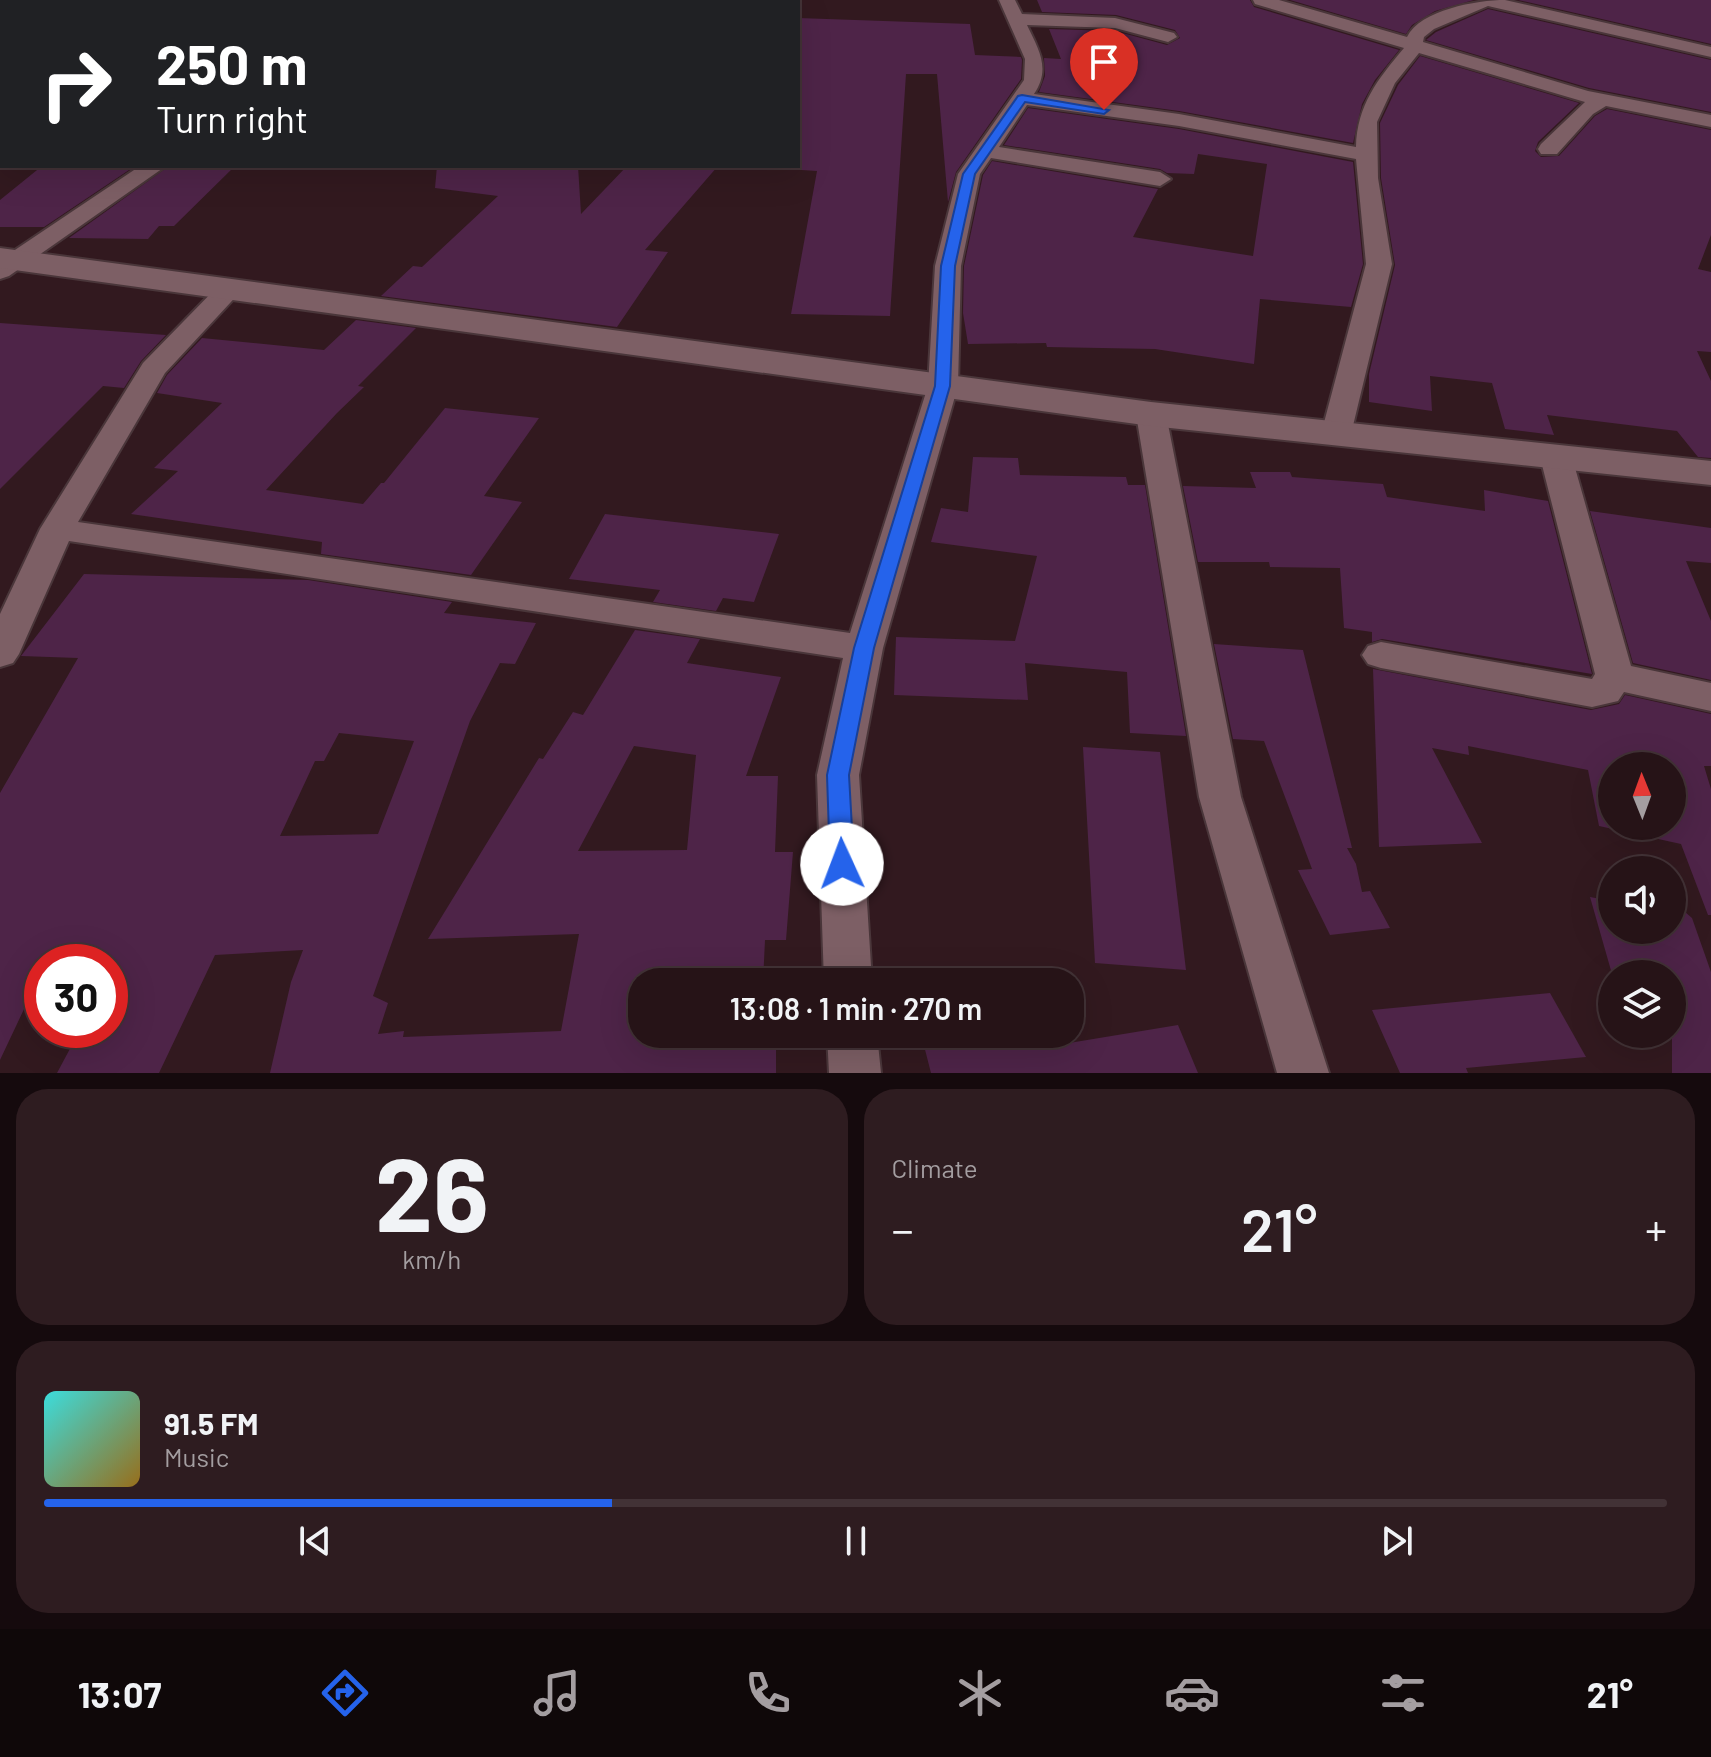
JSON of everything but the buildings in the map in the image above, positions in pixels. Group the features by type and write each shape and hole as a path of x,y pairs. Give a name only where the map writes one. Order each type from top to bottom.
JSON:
{"main road":[{"path":"6,263 230,289 1151,414 1711,473"}],"street":[{"path":"1261,0 1413,48 1602,100 1711,121"},
{"path":"1336,434 1379,264 1367,155 1367,122 1386,82 1413,48 1416,35 1428,25 1488,0 1711,52"},
{"path":"1012,10 1115,23 1168,37"},
{"path":"847,968 838,775 864,648 943,386 948,266 969,174 1034,80 1034,59 1012,10"},
{"path":"1022,98 1179,120 1367,155"},
{"path":"1549,149 1586,110 1602,100"},
{"path":"985,151 1160,179"},
{"path":"6,263 152,168"},
{"path":"0,654 57,529 153,369 230,289"},
{"path":"1151,414 1220,797 1303,1073"},
{"path":"1556,457 1615,676"},
{"path":"57,529 864,648"},
{"path":"1381,655 1592,693 1604,691 1615,676"},
{"path":"1615,676 1711,697"},
{"path":"853,1048 855,1073"}],"route":[{"path":"842,864 838,775 864,648 943,386 948,266 969,174 1022,98 1104,110"}]}
